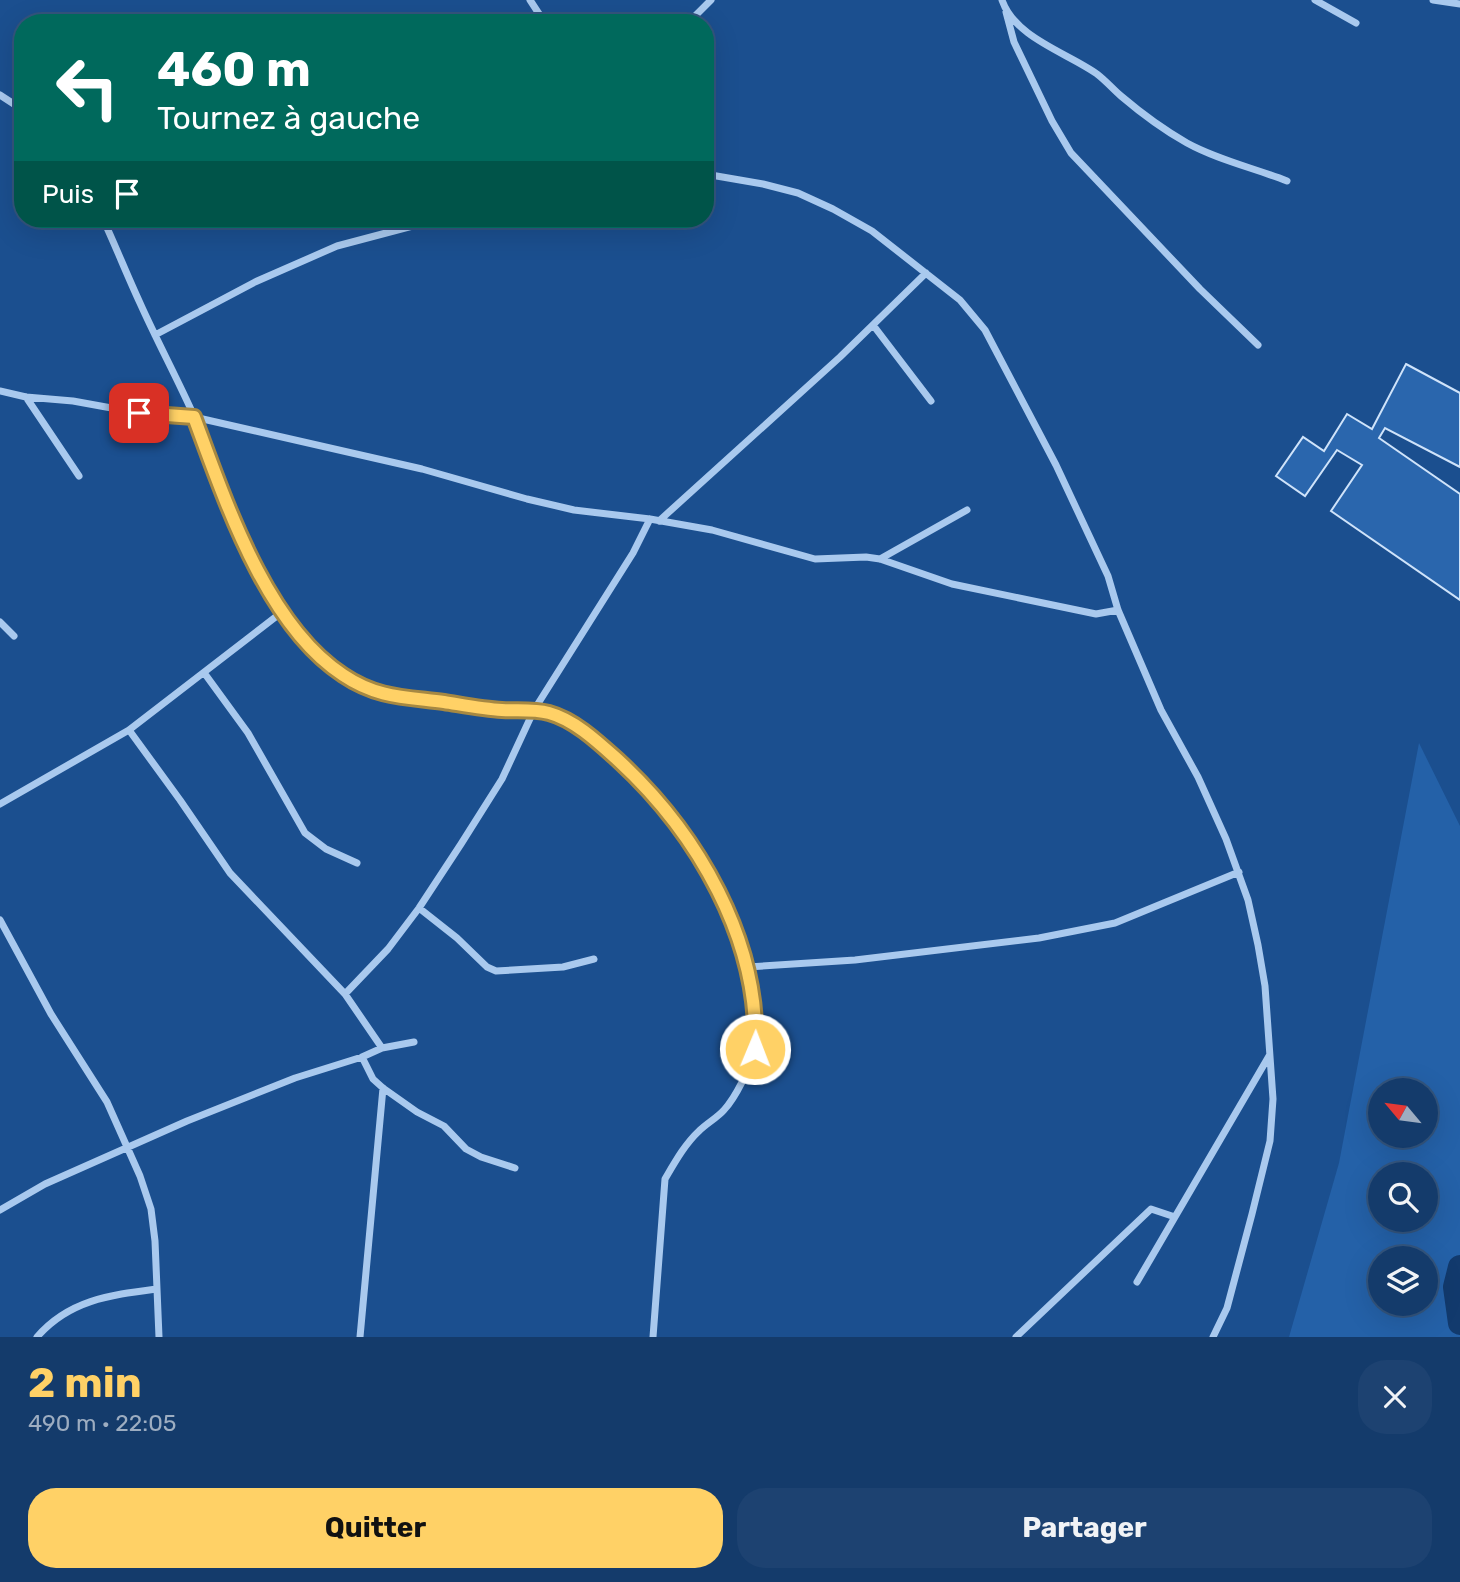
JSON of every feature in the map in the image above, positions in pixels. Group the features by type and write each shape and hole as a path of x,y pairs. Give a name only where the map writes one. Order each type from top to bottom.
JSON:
{"street":[{"path":"697,14 711,0"},
{"path":"1002,0 1014,42 1052,121 1071,153 1199,289 1258,345"},
{"path":"1315,0 1356,23"},
{"path":"1433,0 1460,4"},
{"path":"1006,12 1040,41 1060,55 1081,63 1148,117 1186,142 1287,181"},
{"path":"714,176 798,193 833,209 872,231 960,300 995,348 1056,465 1108,576 1118,610 1161,710 1198,777 1239,872 1258,945 1265,986 1273,1099 1270,1141 1227,1308 1213,1337"},
{"path":"107,228 194,417 223,494 252,559 282,612 323,659 342,675 392,698 502,710 534,710 552,714 582,730 632,773 657,801 703,863 733,926 748,967 756,1018 755,1049 747,1072 726,1109 698,1132 665,1179 653,1337"},
{"path":"155,335 255,282 337,246 405,228"},
{"path":"659,521 873,326 926,273"},
{"path":"873,326 930,401"},
{"path":"0,391 139,413 194,417 422,469 574,510 712,530 815,559 880,559 952,584 1096,614 1118,610"},
{"path":"26,397 79,476"},
{"path":"880,559 967,510"},
{"path":"345,994 388,948 419,908 502,779 534,710 633,553 650,519"},
{"path":"0,804 129,730 282,612"},
{"path":"0,622 14,636"},
{"path":"205,674 248,733 305,833 326,849 357,863"},
{"path":"129,730 230,873 345,994 382,1048"},
{"path":"748,967 855,960 1039,938 1115,923 1239,872"},
{"path":"419,908 457,938 487,967 496,971 563,967 594,959"},
{"path":"0,920 51,1014 107,1102 141,1176 151,1209 155,1241 159,1337"},
{"path":"0,1210 45,1184 128,1146 295,1078 382,1048 414,1042"},
{"path":"1137,1282 1269,1056"},
{"path":"362,1057 373,1079 383,1088 417,1112 444,1126 466,1149 515,1168"},
{"path":"360,1337 383,1088"},
{"path":"1016,1337 1150,1209 1175,1217"},
{"path":"37,1337 44,1328 76,1306 106,1295 156,1289"}],"shaded area":[{"path":"1419,743 1460,826 1460,1337 1289,1337 1339,1163"}],"building":[{"path":"1406,364 1460,393 1460,467 1385,428 1379,438 1460,494 1460,600 1331,511 1362,465 1337,450 1305,496 1276,476 1303,437 1324,451 1347,414 1372,429"}],"waterway":[{"path":"1460,1267 1455,1287 1460,1323"}],"route":[{"path":"139,413 194,417 223,494 252,559 282,612 323,659 342,675 392,698 502,710 534,710 552,714 582,730 641,782 674,821 703,863 733,926 748,967 756,1018 755,1049"}]}
